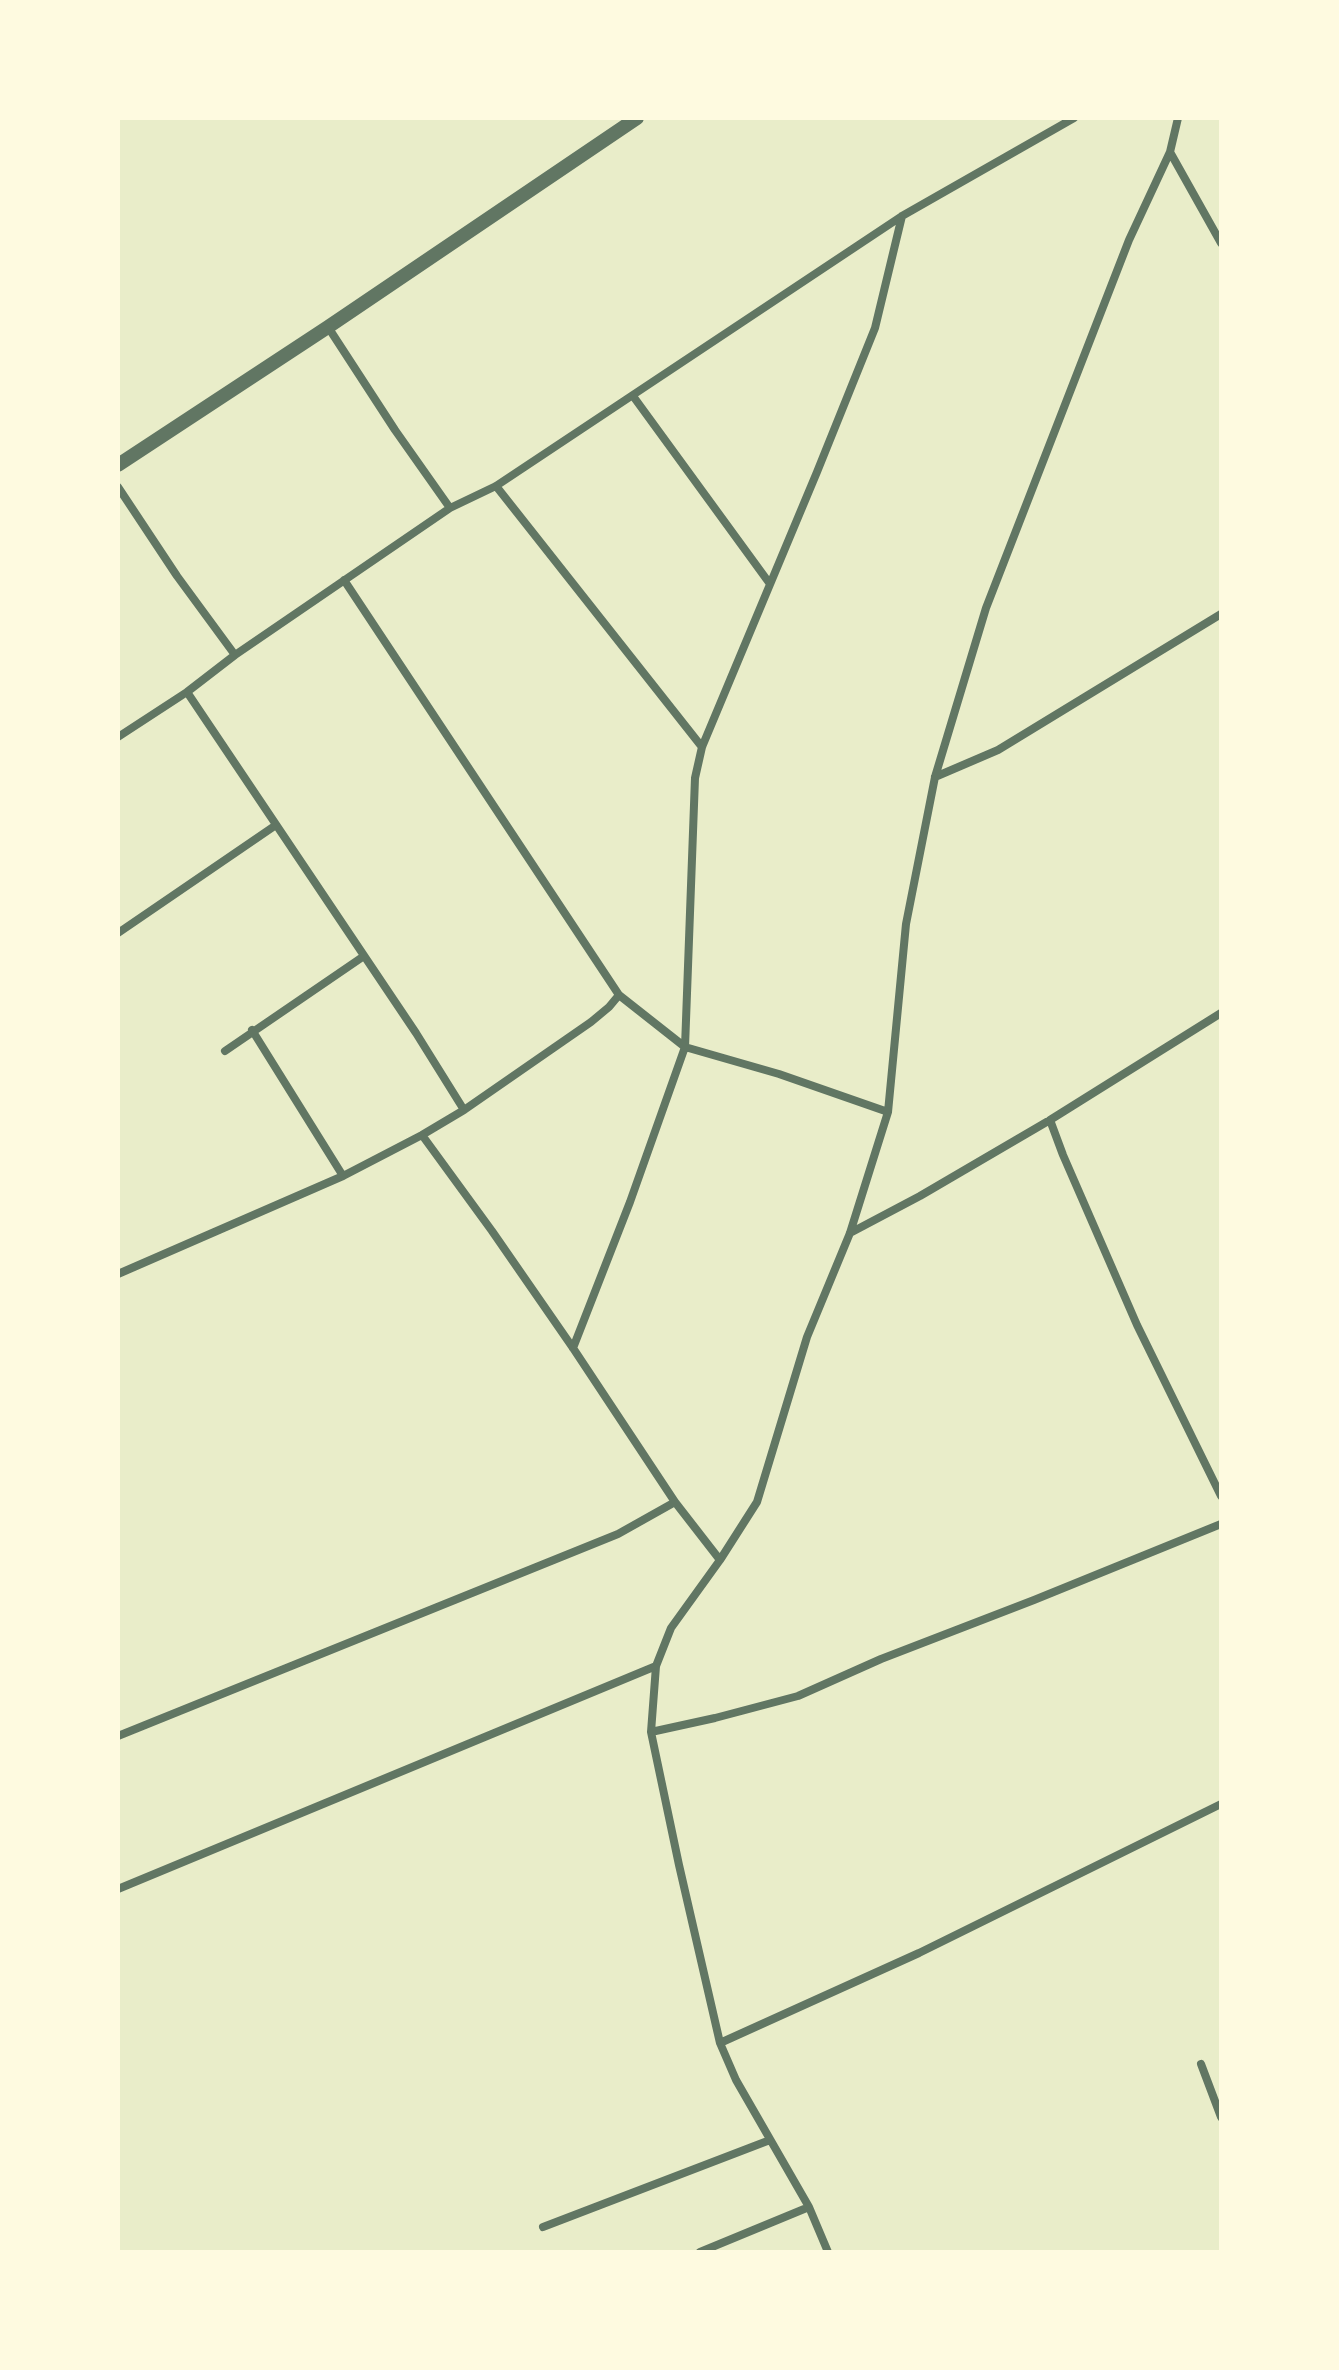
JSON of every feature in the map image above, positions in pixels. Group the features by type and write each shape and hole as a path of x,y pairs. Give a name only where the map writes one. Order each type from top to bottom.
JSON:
{"street":[{"path":"118,465 637,118"},
{"path":"118,737 450,508 496,486 902,216 1074,118"},
{"path":"828,2252 809,2207 736,2080 720,2043 651,1732 656,1666 671,1628 757,1502 807,1337 850,1233 888,1112 906,924 935,777 986,608 1129,240 1170,152 1178,118"},
{"path":"1170,152 1221,243"},
{"path":"573,1348 630,1202 685,1047 695,778 702,747 875,328 902,216"},
{"path":"328,327 450,508"},
{"path":"633,396 770,584"},
{"path":"496,486 702,747"},
{"path":"118,487 177,576 235,655"},
{"path":"344,580 619,995 685,1047 779,1074 888,1112"},
{"path":"935,777 998,750 1221,614"},
{"path":"187,692 416,1033 464,1110"},
{"path":"118,933 276,825"},
{"path":"225,1051 364,956"},
{"path":"118,1274 343,1176 422,1135 464,1110 591,1022 619,995"},
{"path":"850,1233 1050,1120 1221,1013"},
{"path":"252,1030 343,1176"},
{"path":"1050,1120 1137,1325 1221,1496"},
{"path":"422,1135 573,1348 675,1502 720,1560"},
{"path":"118,1736 618,1534 675,1502"},
{"path":"651,1732 798,1696 881,1659 1221,1524"},
{"path":"118,1889 656,1666"},
{"path":"720,2043 919,1953 1221,1804"},
{"path":"1201,2064 1221,2117"},
{"path":"543,2227 770,2140"},
{"path":"700,2252 809,2207"}]}
